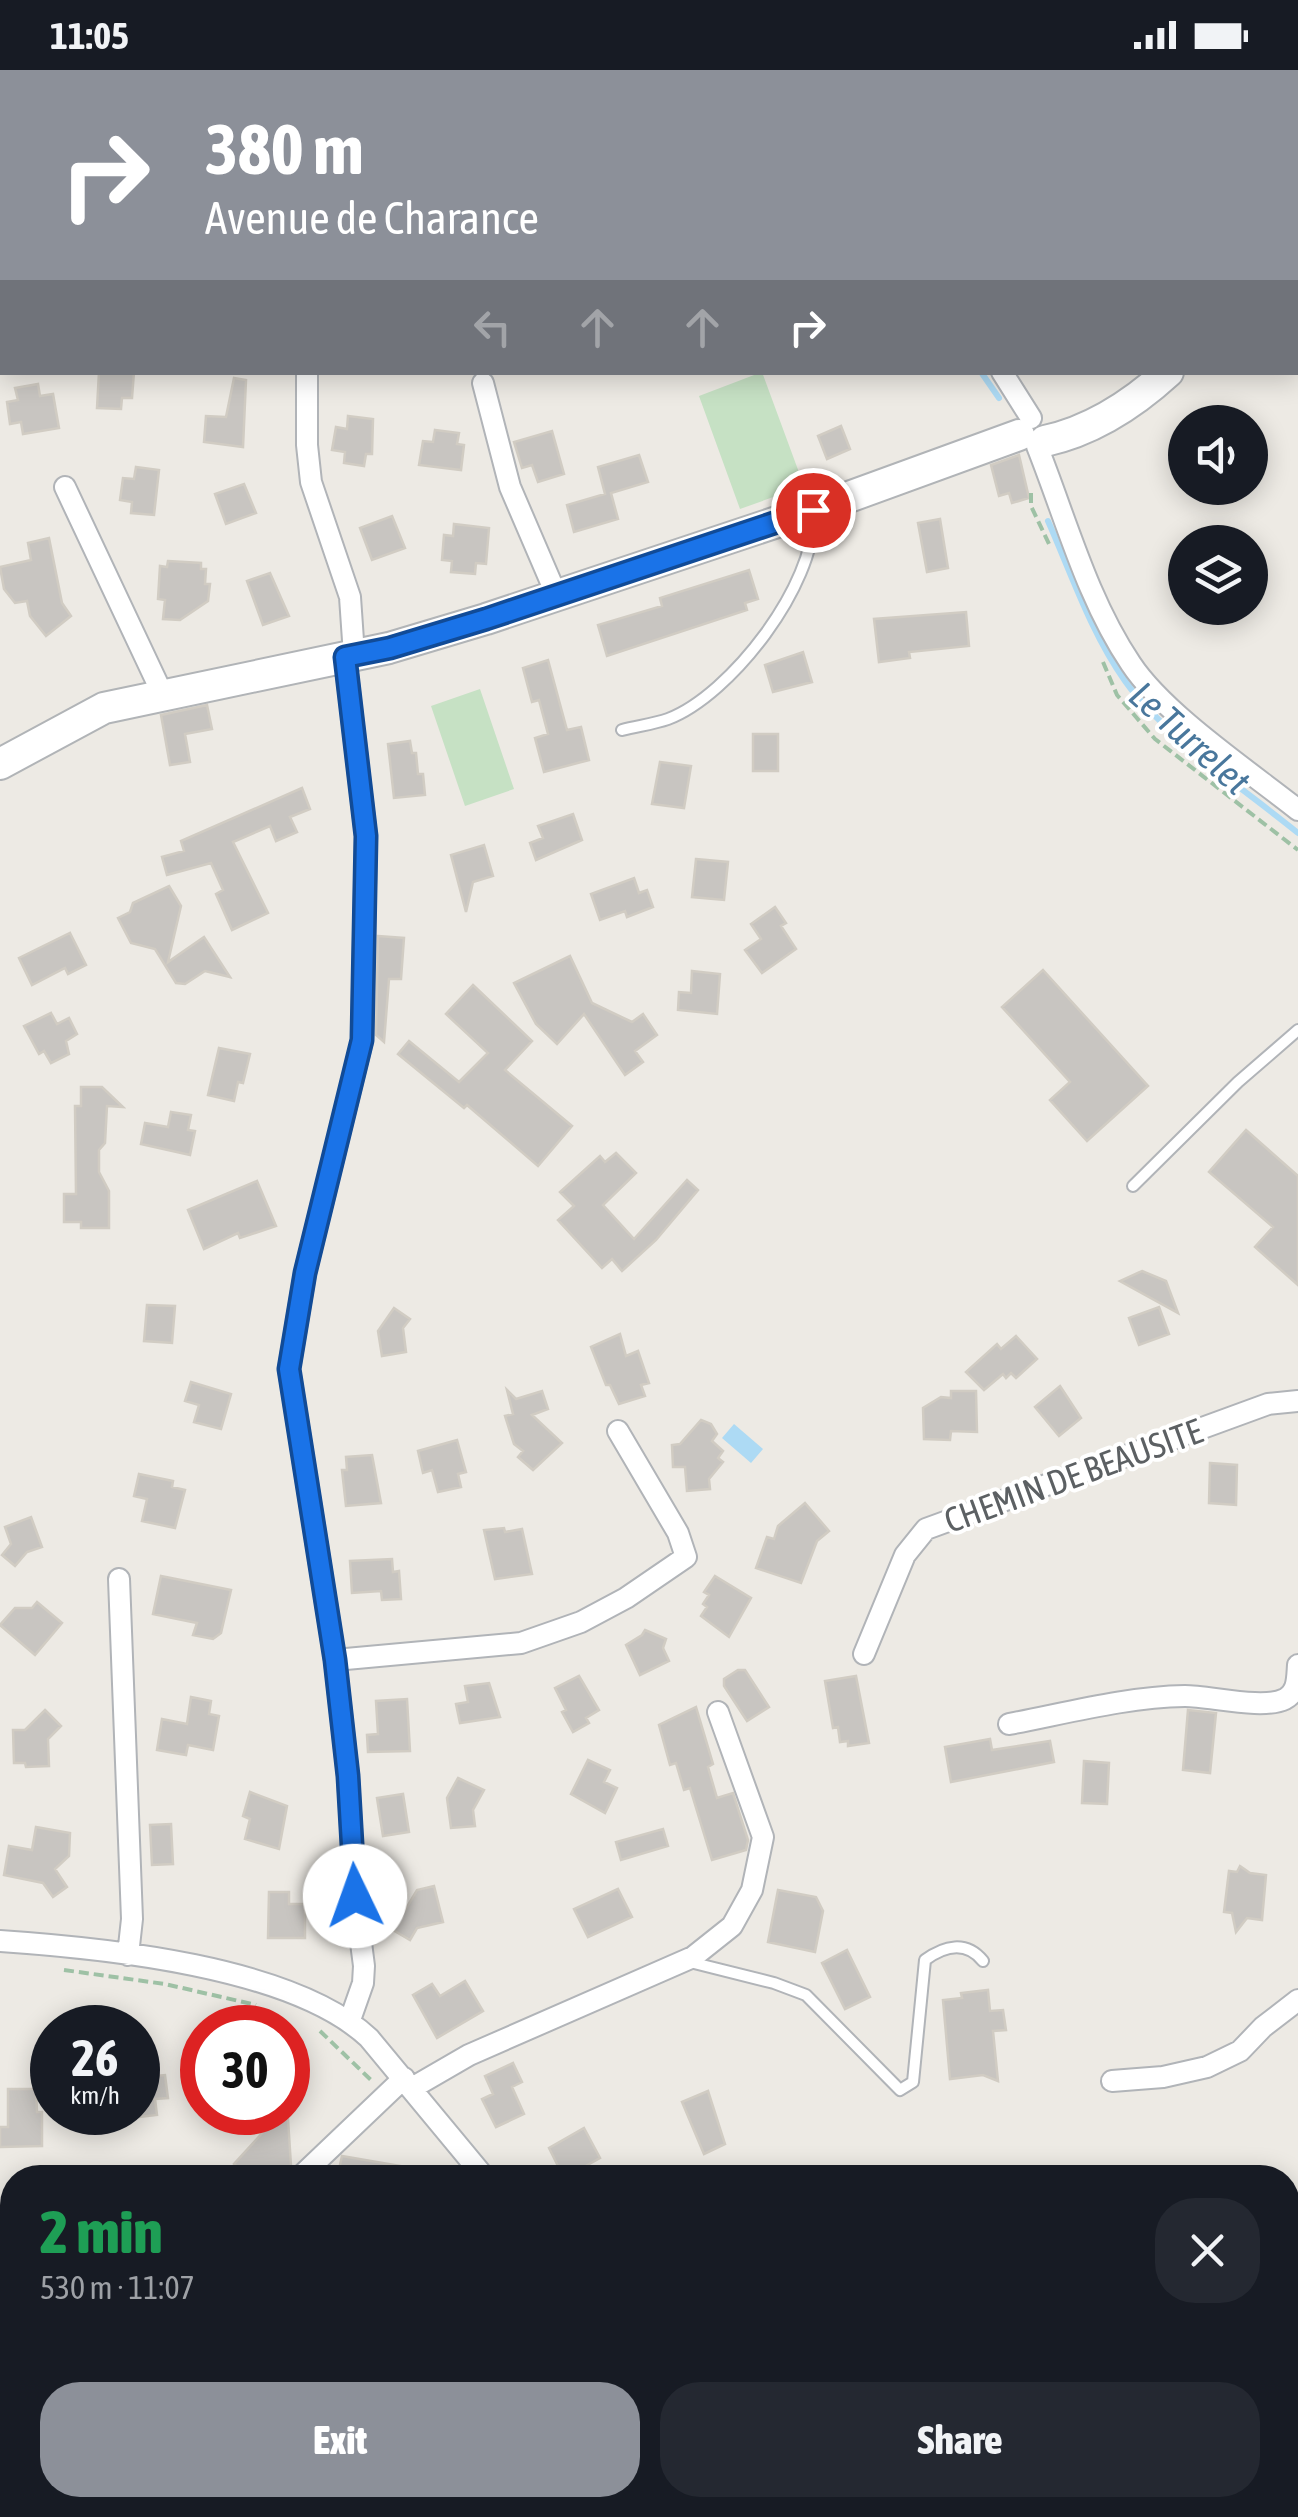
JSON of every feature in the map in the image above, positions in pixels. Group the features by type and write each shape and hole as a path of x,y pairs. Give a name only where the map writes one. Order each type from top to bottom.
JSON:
{"street":[{"path":"307,375 307,445 312,482 350,597 350,656 366,836 362,1040 305,1273 289,1369 335,1660 364,1966 363,1982 350,2020"},
{"path":"1004,375 1035,433 1092,592 1132,666 1157,695 1298,810"},
{"path":"0,764 104,708 438,634 1035,433 1085,429 1165,375"},
{"path":"482,382 510,486 556,594"},
{"path":"65,487 162,693"},
{"name":"CHEMIN DE BEAUSITE","path":"864,1654 904,1555 926,1529 1268,1404 1298,1401"},
{"path":"335,1660 521,1643 581,1622 672,1569 686,1556 678,1533 618,1431"},
{"path":"119,1579 132,1919 128,1955"},
{"path":"1009,1724 1145,1698 1188,1696 1274,1702 1289,1697 1296,1688 1298,1665"},
{"path":"313,2165 386,2095 684,1961 732,1926 752,1890 763,1836 718,1712"},
{"path":"0,1941 128,1955 263,1982 302,1996 350,2020 474,2165"},
{"path":"1112,2081 1207,2067 1240,2051 1298,2000"}],"lane":[{"path":"622,730 670,718 713,691 748,655 800,574 811,540 813,510"},
{"path":"1133,1186 1238,1082 1298,1030"},
{"path":"684,1961 806,1995 900,2090 914,2082 925,1960 939,1950 957,1946 976,1952 983,1961"}],"path":[{"path":"60,1969 165,1984 251,2005"},
{"path":"318,2030 386,2095"}],"green space":[{"path":"763,375 804,486 740,509 699,396"},
{"path":"480,689 514,789 465,806 431,706"}],"water":[{"path":"734,1424 763,1449 751,1463 722,1438"}],"building":[{"path":"99,375 134,375 132,398 122,398 121,409 97,408"},
{"path":"234,378 246,380 243,447 204,442 206,416 226,417"},
{"path":"38,384 40,396 53,394 59,428 23,434 21,422 10,424 7,402 18,400 15,388"},
{"path":"348,416 373,419 372,454 366,454 364,466 344,463 345,452 332,450 336,427 347,429"},
{"path":"841,426 850,449 827,459 818,436"},
{"path":"435,430 459,433 457,444 464,445 461,470 419,465 423,441 433,442"},
{"path":"552,431 564,474 538,482 532,465 522,468 514,442"},
{"path":"639,455 648,482 611,493 618,519 574,532 567,505 605,494 598,467"},
{"path":"1019,455 1029,498 1012,503 1009,493 999,496 991,465"},
{"path":"136,467 159,470 154,515 131,513 132,502 120,500 123,478 134,479"},
{"path":"244,484 256,513 226,524 215,494"},
{"path":"392,516 405,548 372,560 360,528"},
{"path":"940,519 948,568 927,572 918,523"},
{"path":"454,524 489,528 486,564 476,563 475,574 451,572 452,561 442,560 444,535 453,536"},
{"path":"49,538 62,603 71,616 46,636 30,616 27,601 15,603 4,589 0,567 31,560 28,543"},
{"path":"168,561 201,563 201,569 206,569 205,584 210,584 208,601 180,620 163,619 165,600 158,599 160,566 167,567"},
{"path":"749,570 758,599 745,603 747,610 607,656 598,625 662,606 660,598"},
{"path":"270,573 289,616 263,625 247,581"},
{"path":"966,612 969,646 909,652 910,658 879,662 874,619"},
{"path":"803,652 812,682 773,692 765,665"},
{"path":"548,660 567,730 581,727 589,760 544,772 535,738 548,734 539,700 532,702 523,668"},
{"path":"207,705 212,729 185,734 190,762 170,765 161,715"},
{"path":"753,734 778,734 778,771 753,771"},
{"path":"410,741 412,753 416,753 418,774 423,774 425,795 394,798 388,744"},
{"path":"660,762 691,766 684,808 652,804"},
{"path":"302,788 310,809 290,817 297,832 276,841 270,826 233,842 268,913 232,930 216,894 223,890 211,863 167,875 162,857 184,851 181,841"},
{"path":"573,814 582,840 536,860 530,843 543,838 538,826"},
{"path":"484,845 493,876 473,882 466,912 451,855"},
{"path":"696,859 728,862 724,900 692,897"},
{"path":"634,878 639,893 647,890 653,907 627,917 625,911 600,920 591,894"},
{"path":"169,886 181,906 168,962 204,937 230,977 205,971 185,984 176,983 155,949 131,943 118,918 130,912 133,903"},
{"path":"775,907 786,923 781,926 796,949 762,973 745,950 761,939 751,924"},
{"path":"70,933 86,965 68,974 65,968 32,985 19,958"},
{"path":"378,936 404,938 401,979 389,979 384,1042 376,1035"},
{"path":"570,956 592,1003 632,1022 643,1014 657,1035 635,1051 643,1062 625,1075 584,1014 557,1044 536,1024 514,983"},
{"path":"1043,970 1148,1086 1087,1141 1050,1100 1070,1082 1002,1007"},
{"path":"692,971 720,974 717,1014 678,1010 679,992 691,993"},
{"path":"473,985 532,1041 505,1070 572,1126 538,1166 467,1105 464,1108 398,1054 409,1041 459,1082 488,1053 446,1014"},
{"path":"51,1013 57,1024 69,1018 77,1034 66,1041 69,1054 51,1063 44,1051 39,1054 24,1026"},
{"path":"219,1048 250,1054 234,1101 208,1095"},
{"path":"81,1087 102,1087 123,1107 107,1106 105,1143 99,1150 99,1172 109,1191 109,1228 81,1228 81,1222 64,1222 64,1194 76,1194 75,1106 81,1106"},
{"path":"171,1112 191,1115 188,1130 195,1131 190,1155 141,1144 145,1123 168,1127"},
{"path":"1246,1130 1298,1176 1298,1285 1255,1247 1273,1227 1209,1172"},
{"path":"616,1153 636,1173 603,1205 634,1239 687,1180 698,1190 656,1240 622,1271 612,1259 602,1268 558,1220 574,1206 560,1192 600,1156 605,1162"},
{"path":"257,1181 276,1226 240,1238 238,1233 204,1249 188,1210"},
{"path":"1142,1271 1166,1281 1178,1313 1120,1281"},
{"path":"147,1305 175,1306 172,1343 144,1341"},
{"path":"1159,1307 1169,1334 1139,1345 1129,1318"},
{"path":"394,1308 410,1319 403,1328 406,1352 382,1356 378,1331"},
{"path":"620,1334 626,1356 638,1351 649,1383 641,1385 645,1396 619,1404 610,1385 606,1385 591,1347"},
{"path":"1016,1336 1037,1359 1016,1378 1011,1373 1006,1378 1003,1374 984,1390 966,1372 997,1344 1001,1349"},
{"path":"191,1382 231,1394 221,1429 194,1422 199,1405 185,1401"},
{"path":"1060,1386 1081,1418 1059,1436 1035,1407"},
{"path":"507,1390 516,1399 542,1391 548,1409 532,1415 562,1443 533,1470 518,1457 523,1451 514,1444 505,1416 513,1414"},
{"path":"951,1391 976,1391 977,1432 951,1431 950,1440 924,1439 923,1408 941,1397 951,1398"},
{"path":"701,1420 711,1424 717,1434 712,1441 723,1451 718,1458 723,1462 709,1479 710,1489 687,1491 685,1467 673,1467 672,1445 680,1444"},
{"path":"457,1440 466,1472 458,1474 461,1487 438,1492 432,1470 423,1473 418,1451"},
{"path":"372,1455 381,1503 346,1506 342,1470 347,1470 346,1457"},
{"path":"1210,1463 1237,1465 1236,1505 1209,1503"},
{"path":"139,1474 173,1481 172,1487 185,1490 175,1528 142,1521 147,1499 134,1496"},
{"path":"805,1503 829,1531 817,1541 801,1583 756,1568 767,1537 774,1539 778,1526"},
{"path":"31,1517 42,1547 27,1552 15,1566 2,1555 11,1544 5,1527"},
{"path":"504,1528 505,1532 522,1529 532,1574 495,1579 484,1530"},
{"path":"392,1559 393,1572 399,1571 401,1599 382,1600 381,1591 352,1593 350,1561"},
{"path":"161,1576 231,1590 221,1633 213,1639 193,1635 197,1623 153,1614"},
{"path":"715,1576 751,1598 729,1637 701,1616 709,1595 704,1592"},
{"path":"37,1602 62,1623 35,1655 0,1625 15,1608 32,1608"},
{"path":"645,1630 666,1639 663,1648 669,1661 640,1675 626,1645"},
{"path":"745,1670 769,1707 747,1721 724,1686 724,1679"},
{"path":"579,1676 599,1710 586,1718 589,1723 573,1732 555,1688"},
{"path":"856,1676 869,1743 848,1746 848,1741 840,1742 838,1727 833,1728 825,1681"},
{"path":"489,1683 500,1717 460,1723 456,1704 468,1702 465,1686"},
{"path":"191,1697 211,1701 209,1714 219,1716 213,1750 188,1745 186,1755 157,1750 162,1719 187,1724"},
{"path":"407,1699 410,1751 368,1752 367,1735 378,1734 376,1701"},
{"path":"696,1707 713,1764 708,1767 717,1798 733,1793 748,1840 746,1850 712,1860 690,1788 684,1790 676,1763 670,1765 659,1725"},
{"path":"45,1710 61,1726 48,1739 49,1766 14,1763 13,1730 25,1730"},
{"path":"1188,1710 1216,1713 1210,1773 1183,1770"},
{"path":"990,1739 992,1750 1050,1741 1054,1762 951,1782 945,1747"},
{"path":"588,1760 610,1770 604,1782 617,1788 605,1813 571,1794"},
{"path":"1084,1761 1109,1763 1107,1804 1082,1803"},
{"path":"458,1778 484,1790 473,1810 475,1826 451,1828 447,1798"},
{"path":"250,1792 287,1806 279,1849 245,1839 250,1819 243,1816"},
{"path":"403,1794 409,1832 383,1836 377,1798"},
{"path":"171,1824 173,1864 152,1865 150,1825"},
{"path":"36,1827 70,1833 69,1856 55,1869 67,1887 53,1897 43,1883 4,1875 9,1846 32,1850"},
{"path":"663,1829 668,1846 621,1860 616,1842"},
{"path":"1240,1866 1250,1873 1266,1875 1262,1920 1247,1918 1236,1932 1232,1913 1224,1912 1229,1871 1237,1872"},
{"path":"434,1886 443,1922 417,1928 410,1940 393,1930 417,1890"},
{"path":"618,1889 632,1917 588,1937 574,1909"},
{"path":"778,1890 816,1897 823,1911 815,1952 768,1942"},
{"path":"269,1892 289,1892 289,1904 305,1904 305,1938 268,1938"},
{"path":"847,1950 870,1997 845,2009 822,1963"},
{"path":"465,1981 483,2011 437,2038 413,1995 432,1984 440,1996"},
{"path":"988,1990 990,2011 1003,2010 1006,2030 993,2031 998,2081 983,2075 950,2079 943,2000"},
{"path":"513,2063 522,2082 512,2087 524,2114 496,2127 482,2099 493,2094 485,2076"},
{"path":"165,2075 168,2098 160,2099 160,2076"},
{"path":"8,2089 30,2089 30,2135 42,2135 42,2146 0,2147 0,2127 8,2127"},
{"path":"708,2091 725,2144 704,2154 682,2102"},
{"path":"584,2128 600,2158 587,2165 558,2165 549,2148"},
{"path":"260,2135 289,2135 291,2165 234,2164"},
{"path":"342,2156 394,2165 340,2165"}],"waterway":[{"name":"Le Turrelet","path":"983,375 999,398"},
{"name":"Le Turrelet","path":"1048,521 1102,643 1141,702 1183,742 1298,833"}],"route":[{"path":"355,1896 348,1776 335,1660 289,1369 305,1273 362,1040 367,850 345,657 390,648 486,619 813,510"}]}
